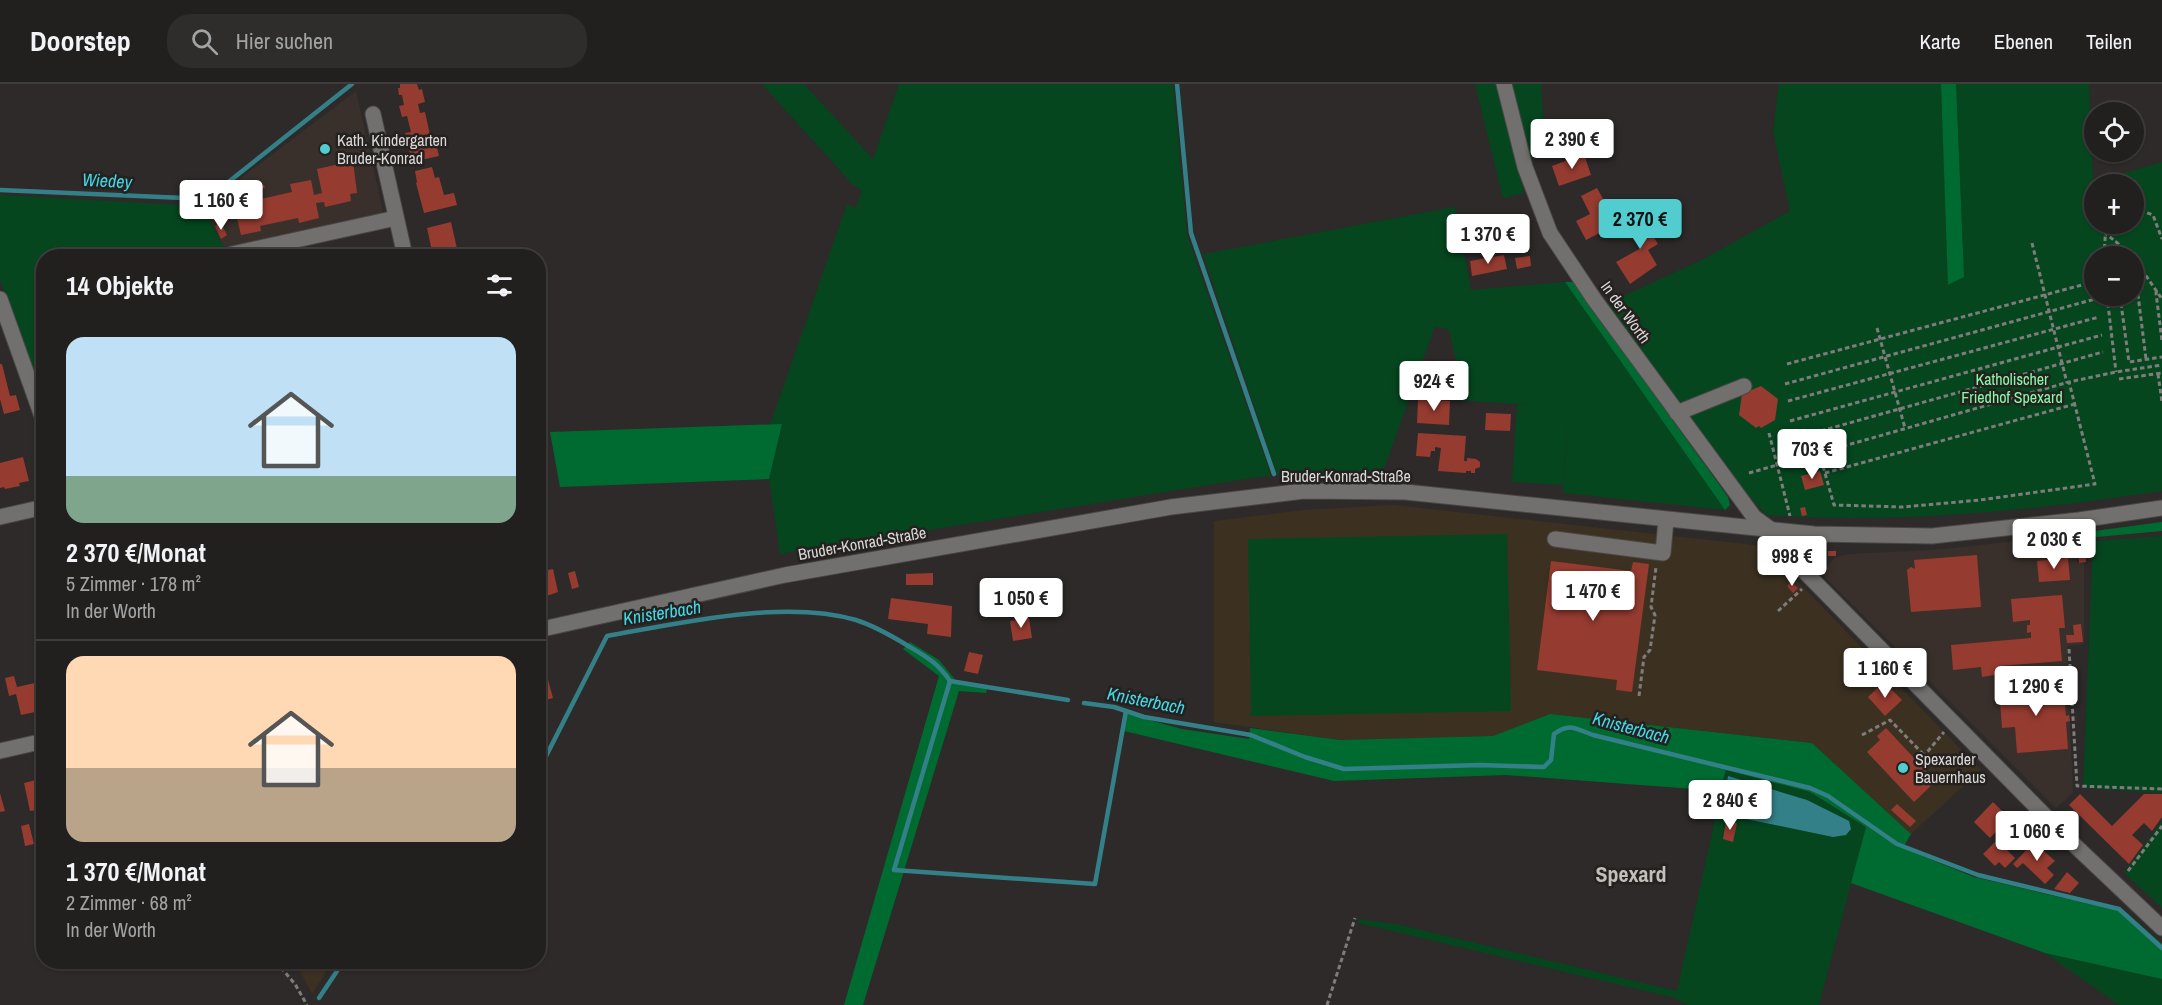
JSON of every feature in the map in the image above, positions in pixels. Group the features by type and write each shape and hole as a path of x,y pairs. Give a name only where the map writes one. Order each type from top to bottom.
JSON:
{"street":[{"name":"In der Worth","path":"1504,84 1524,167 1550,233 1594,299 1754,517 1778,525 1794,561 2067,838 2162,928"},
{"path":"373,114 403,249"},
{"path":"255,249 396,218"},
{"path":"0,299 36,400"},
{"path":"1677,413 1744,386"},
{"name":"Bruder-Konrad-Straße","path":"546,628 785,575 1171,507 1239,497 1304,491 1405,492 1666,520 1778,525 1814,534 1932,536 2079,520 2162,508"},
{"path":"0,517 36,509"},
{"path":"1555,538 1662,558 1666,520"},
{"path":"0,751 36,743"}],"path":[{"path":"2144,212 2153,215 2162,239"},
{"path":"2107,234 2122,246"},
{"path":"2114,246 2117,241"},
{"path":"1819,452 1834,505 1914,506 1980,500 2095,484 2075,404 2057,346 2032,243"},
{"path":"2144,272 2162,299"},
{"path":"1787,364 2084,284"},
{"path":"2157,291 2162,341"},
{"path":"1785,384 2084,302"},
{"path":"2108,306 2116,372"},
{"path":"2121,306 2129,362 2162,357"},
{"path":"2139,306 2146,359"},
{"path":"1788,401 2099,317"},
{"path":"1877,328 1905,428"},
{"path":"1790,421 1895,390 2102,335"},
{"path":"1792,439 2103,352"},
{"path":"1749,472 2068,383 2162,365"},
{"path":"2119,379 2160,373 2162,402"},
{"path":"1825,473 2075,404"},
{"path":"1769,433 1791,520 1778,525"},
{"path":"1639,696 1644,657 1650,650 1655,615 1651,607 1656,567 1662,558"},
{"path":"1778,611 1797,593"},
{"path":"2070,649 2077,786 2162,789"},
{"path":"1862,735 1890,720 1925,756"},
{"path":"1918,763 1941,736"},
{"path":"2128,871 2162,826"},
{"path":"1327,1005 1355,918"},
{"path":"282,969 295,984 306,1004 300,1005"}],"shaded area":[{"name":"Kath. Kindergarten Bruder-Konrad","path":"356,91 384,215 235,249 225,249 203,207"},
{"path":"1394,505 1763,546 1981,770 1911,834 1812,743 1550,714 1493,736 1340,740 1214,722 1214,521 1304,510"},
{"path":"2075,535 2077,563 2084,563 2084,644 2067,646 2073,793 2056,808 1821,573 1836,557 1850,554 1934,550"},
{"path":"297,969 328,969 312,994"}],"green space":[{"path":"762,84 804,84 873,159 899,84 1173,84 1187,235 1271,475 780,554 769,479 782,425 770,425 847,204 856,208 862,190 853,185"},
{"path":"1475,84 1496,84 1524,193 1503,198"},
{"path":"1511,84 1541,84 1544,133 1530,164"},
{"name":"Katholischer Friedhof Spexard","path":"1779,84 1941,84 1949,285 1964,277 1956,84 2089,84 2090,102 2084,102 2084,162 2092,162 2093,174 2084,174 2084,234 2144,234 2144,174 2121,174 2162,162 2162,491 2014,510 1915,517 1766,515 1738,483 1608,303 1700,261 1790,211 1773,131"},
{"path":"1941,84 1956,84 1964,277 1948,285"},
{"path":"0,195 202,206 225,249 36,249 36,384 0,279"},
{"path":"1455,207 1471,290 1565,282 1725,510 1563,493 1569,407 1563,485 1512,482 1517,405 1528,405 1455,400 1459,374 1449,330 1435,326 1383,472 1277,474 1203,254"},
{"path":"1565,282 1573,282 1728,497 1730,505 1725,510"},
{"path":"782,424 769,479 560,487 550,432"},
{"path":"2162,522 2162,531 2086,538 2087,532"},
{"path":"1507,534 1511,711 1251,716 1248,539"},
{"path":"2162,536 2162,793 2083,788 2093,541"},
{"path":"910,642 939,660 957,682 988,685 986,693 959,691 863,1005 844,1005 939,676 903,649"},
{"path":"1127,714 1182,729 1249,739 1250,728 1340,740 1493,736 1550,714 1812,743 1911,834 1903,848 1974,877 2127,913 2162,944 2162,979 2045,953 1851,883 1866,827 1810,792 1726,770 1720,791 1506,775 1334,781 1124,731"},
{"path":"1726,770 1810,792 1866,827 1819,1005 1687,1005 1675,998 1358,923 1359,919 1396,924 1677,991"},
{"path":"2162,821 2162,908 2124,873"},
{"path":"2045,953 2162,979 2162,1005 2119,1005"}],"water":[{"path":"1728,776 1807,800 1849,821 1851,829 1846,835 1833,837 1722,814"}],"building":[{"path":"400,84 417,84 419,90 422,89 425,102 418,104 420,113 425,112 432,144 436,143 439,156 412,162 405,133 411,132 407,116 402,117 399,106 404,105 402,95 399,95"},
{"path":"1584,154 1591,175 1559,186 1552,166"},
{"path":"353,161 357,193 350,194 351,201 325,207 324,202 316,203 319,218 299,223 298,218 260,226 261,231 241,235 236,214 229,215 226,198 252,192 254,200 258,200 255,187 264,185 265,188 259,189 261,199 292,192 290,184 311,180 314,195 322,193 317,169"},
{"path":"432,167 435,178 439,177 444,195 454,193 457,205 424,213 415,171"},
{"path":"1597,188 1617,224 1586,240 1576,221 1590,214 1581,196"},
{"path":"1647,211 1653,226 1648,228 1658,244 1648,250 1657,265 1630,284 1616,262 1641,248 1633,234 1635,233 1629,219"},
{"path":"451,222 457,249 432,249 427,228"},
{"path":"221,223 227,235 221,239 215,226"},
{"path":"1504,255 1507,269 1472,276 1470,261"},
{"path":"1530,256 1531,266 1517,269 1515,258"},
{"path":"0,364 2,364 10,396 16,395 20,410 4,414 0,399"},
{"path":"1761,386 1778,399 1775,420 1761,428 1759,426 1756,428 1739,415 1742,394"},
{"path":"1418,399 1450,401 1449,425 1417,423"},
{"path":"1486,413 1511,414 1510,431 1485,430"},
{"path":"1418,433 1466,436 1464,461 1467,461 1467,458 1476,459 1480,462 1480,467 1475,469 1475,473 1438,471 1441,448 1435,447 1430,457 1416,456"},
{"path":"23,457 29,481 19,483 20,486 0,488 0,463"},
{"path":"1820,471 1824,485 1805,490 1801,476"},
{"path":"1805,507 1807,515 1802,516 1800,508"},
{"path":"2085,549 2086,562 2079,563 2078,550"},
{"path":"1828,551 1836,551 1836,556 1828,556"},
{"path":"1977,555 1981,607 1911,612 1907,570 1911,567 1915,569 1914,560"},
{"path":"2068,558 2070,580 2039,582 2037,561"},
{"path":"1551,561 1631,571 1633,562 1649,564 1632,692 1616,690 1617,680 1537,670"},
{"path":"553,569 558,592 546,596 546,570"},
{"path":"575,571 579,587 572,589 568,573"},
{"path":"933,573 933,585 906,585 906,574"},
{"path":"1791,582 1798,588 1793,593 1787,586"},
{"path":"1023,588 1027,610 1002,614 999,592"},
{"path":"2062,595 2065,628 2059,628 2062,661 1999,666 2000,674 1982,677 1981,667 1953,670 1951,645 2031,638 2031,632 2027,633 2030,620 2013,622 2011,599"},
{"path":"891,598 952,606 951,637 927,634 928,624 888,619"},
{"path":"1029,618 1032,638 1013,641 1010,621"},
{"path":"2081,624 2083,642 2067,643 2066,635 2074,635 2073,625"},
{"path":"969,652 983,655 978,674 964,671"},
{"path":"546,672 553,698 546,700"},
{"path":"14,676 17,687 36,683 36,712 21,715 16,694 9,696 5,678"},
{"path":"1884,682 1902,700 1885,716 1868,697"},
{"path":"2063,683 2066,716 2069,715 2070,721 2066,722 2068,749 2017,753 2015,727 2002,728 1999,688"},
{"name":"Spexarder Bauernhaus","path":"1886,728 1937,780 1914,802 1867,752 1880,740 1877,736"},
{"path":"36,780 36,810 30,811 24,783"},
{"path":"0,793 5,811 0,812"},
{"path":"2080,794 2112,826 2144,794 2162,794 2162,817 2152,831 2144,823 2132,835 2143,845 2129,864 2069,805"},
{"path":"1993,802 2009,818 1990,838 1974,822"},
{"path":"1897,804 1916,821 1910,827 1891,810"},
{"path":"1726,821 1737,823 1733,842 1723,839"},
{"path":"29,824 34,844 25,846 21,826"},
{"path":"1997,840 2015,858 2005,868 1999,862 1995,866 1983,854"},
{"path":"2034,842 2055,861 2047,868 2054,875 2045,884 2023,863 2017,868 2013,864"},
{"path":"2067,872 2079,883 2070,893 2054,889"}],"waterway":[{"name":"Wiedey","path":"0,190 207,199 352,84"},
{"path":"1177,84 1191,233 1274,474"},
{"name":"Knisterbach","path":"546,756 607,636 732,615 797,612 828,614 856,620 881,630 924,656 940,668 950,681 1068,700"},
{"path":"950,681 894,870 1095,884 1126,711"},
{"name":"Knisterbach","path":"1084,703 1114,707 1144,717 1251,735 1305,757 1344,769 1480,765 1544,767 1551,760 1554,734 1569,727 1593,735 1810,788 1828,796 1897,844 1978,875 2119,909 2162,948"},
{"name":"Knisterbach","path":"319,998 338,969"}],"place":[{"name":"Kath. Kindergarten Bruder-Konrad","path":"325,149"},
{"name":"Spexarder Bauernhaus","path":"1903,768"}],"district":[{"name":"Spexard","path":"1631,874"}]}
